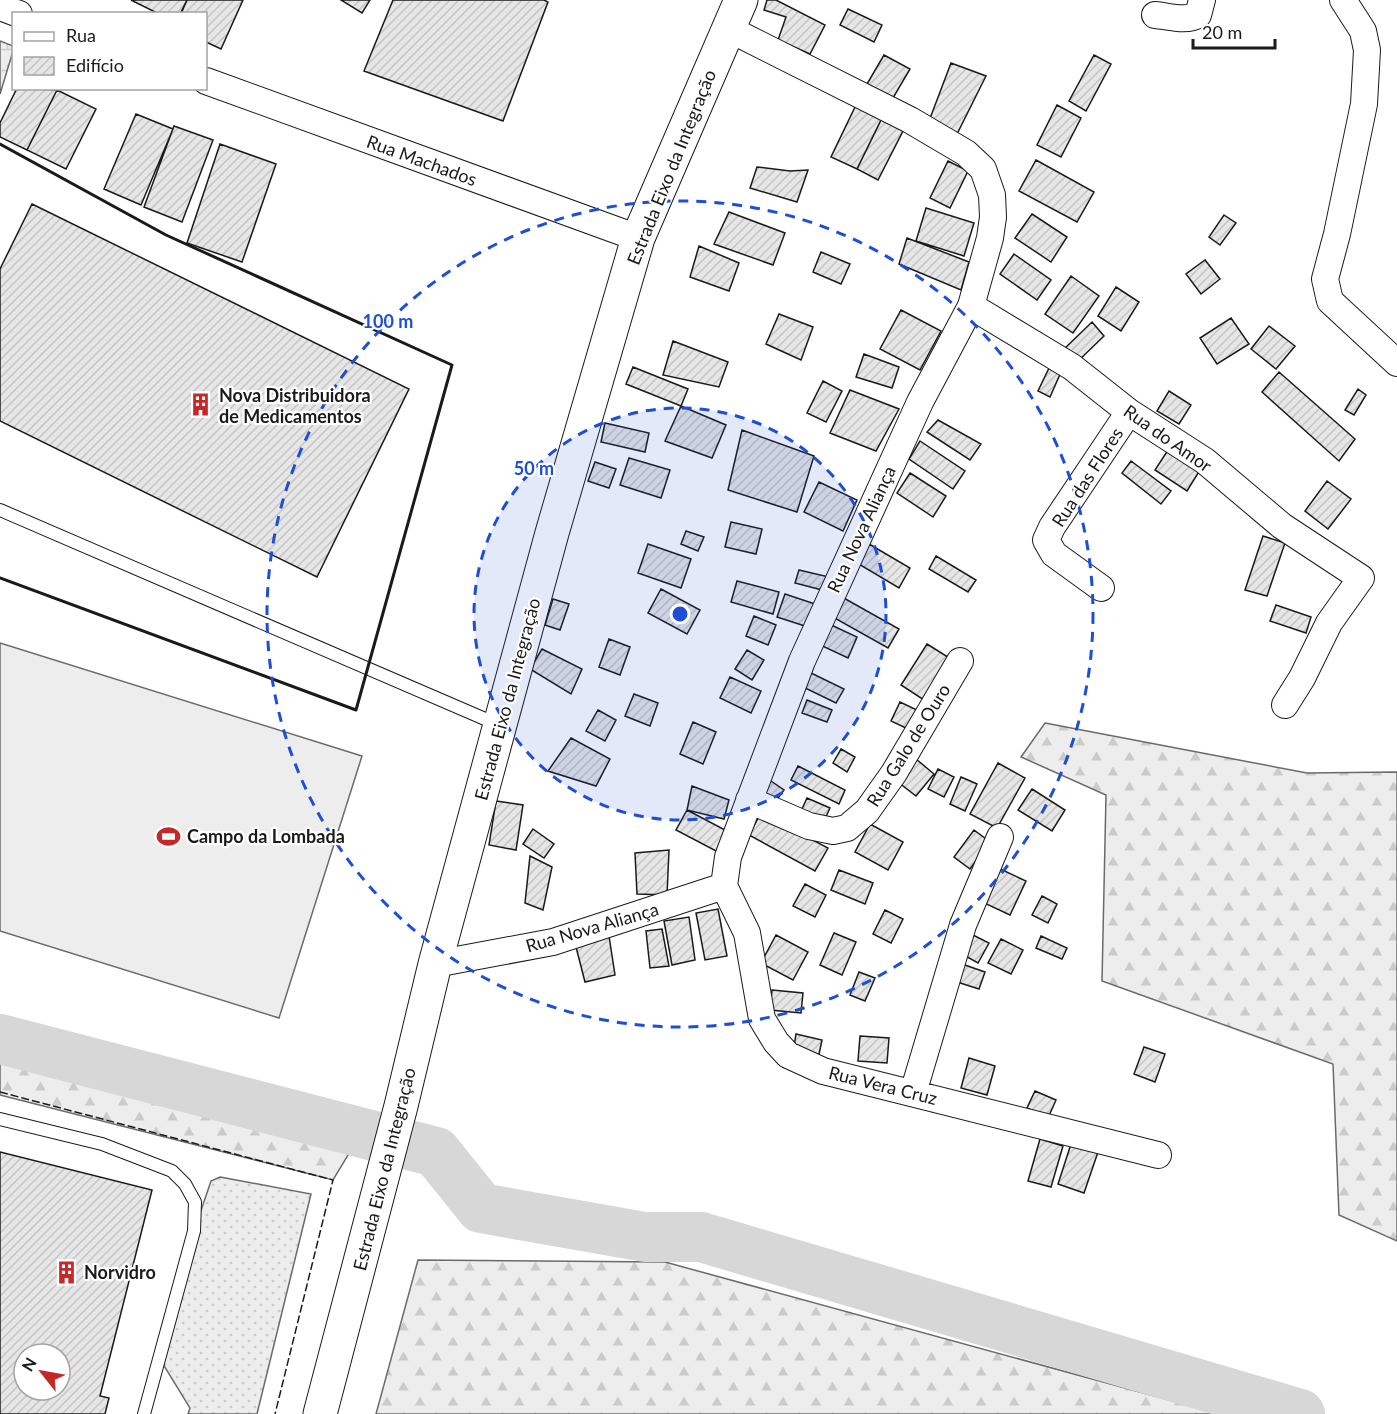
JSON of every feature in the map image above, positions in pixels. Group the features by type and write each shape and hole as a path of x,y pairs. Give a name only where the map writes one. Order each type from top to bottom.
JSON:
{"main road":[{"name":"Estrada Eixo da Integração","path":"320,1414 401,1106 435,964 552,533 638,238 734,14"}],"street":[{"path":"1342,0 1363,31 1367,50 1364,104 1338,234 1325,279 1330,301 1397,363"},
{"path":"1155,15 1194,9"},
{"name":"Rua Nova Aliança","path":"435,964 553,942 724,886 728,857 802,661 920,402 970,306 990,237 993,217 992,195 983,169 966,153 734,14"},
{"name":"Rua Machados","path":"207,81 638,238"},
{"name":"Rua do Amor","path":"970,306 1072,367 1129,412 1205,461 1282,526 1361,578 1329,623 1286,705"},
{"name":"Rua das Flores","path":"1101,588 1054,554 1046,540 1052,527 1129,412"},
{"name":"Rua Galo de Ouro","path":"749,800 809,826 833,831 847,828 867,811 894,773 960,661"},
{"path":"913,1093 963,925 1000,837"},
{"name":"Rua Vera Cruz","path":"724,886 747,933 762,1019 776,1042 788,1055 823,1071 1158,1155"}],"lane":[{"path":"0,510 500,725"},
{"path":"0,1119 102,1144 172,1171 185,1184 195,1202 194,1231 144,1414"}],"green space":[{"path":"0,41 12,46 12,55 0,94"},
{"path":"1045,723 1307,773 1397,772 1397,1241 1339,1215 1333,1064 1102,981 1106,795 1021,757"},
{"path":"0,1039 362,1132 333,1180 0,1095"},
{"path":"220,1177 311,1194 257,1414 188,1414 190,1408 158,1356 211,1181"},
{"path":"418,1260 665,1262 1220,1414 376,1414"}],"shaded area":[{"name":"Campo da Lombada","path":"0,643 362,756 279,1018 0,931"}],"building":[{"path":"131,0 187,0 181,12 155,12"},
{"path":"187,0 243,0 221,49 207,42 207,12 182,12"},
{"path":"341,0 370,0 362,13"},
{"path":"393,0 544,0 548,2 503,121 364,71"},
{"path":"767,0 776,0 825,25 810,54 778,40 786,17 764,10"},
{"path":"848,9 882,25 874,42 840,25"},
{"path":"884,55 910,69 893,98 867,84"},
{"path":"1094,55 1111,64 1086,111 1069,101"},
{"path":"951,63 986,76 957,134 929,121"},
{"path":"16,90 57,90 27,150 0,137 0,123"},
{"path":"57,90 96,109 66,169 27,150"},
{"path":"856,105 882,118 857,169 831,157"},
{"path":"1057,105 1081,118 1061,157 1037,145"},
{"path":"136,114 173,129 141,205 104,189"},
{"path":"882,118 904,129 878,180 857,169"},
{"path":"174,126 213,140 182,222 144,207"},
{"path":"220,144 276,164 242,262 187,243"},
{"path":"1036,160 1094,192 1077,222 1019,191"},
{"path":"948,161 968,171 950,208 930,198"},
{"path":"757,167 790,171 808,170 797,202 750,188"},
{"name":"Nova Distribuidora de Medicamentos","path":"32,204 409,389 317,577 0,421 0,269"},
{"path":"926,208 974,223 964,256 916,241"},
{"path":"729,212 785,233 773,265 714,244"},
{"path":"1032,214 1067,237 1051,262 1015,238"},
{"path":"1224,215 1236,223 1220,245 1209,237"},
{"path":"907,238 969,262 961,290 899,264"},
{"path":"699,246 739,263 729,291 690,277"},
{"path":"821,252 850,264 841,284 813,272"},
{"path":"1014,254 1051,280 1037,300 1000,274"},
{"path":"1205,260 1220,279 1201,294 1186,274"},
{"path":"1071,276 1099,296 1073,333 1045,314"},
{"path":"1116,287 1139,302 1121,331 1098,316"},
{"path":"901,310 941,331 920,370 880,349"},
{"path":"779,314 813,327 801,360 766,344"},
{"path":"1231,318 1249,344 1217,364 1200,338"},
{"path":"1092,322 1104,336 1074,365 1061,352"},
{"path":"1269,326 1295,346 1276,369 1251,349"},
{"path":"673,341 728,362 719,387 663,375"},
{"path":"864,354 899,367 892,388 856,377"},
{"path":"1050,366 1061,372 1050,397 1038,391"},
{"path":"633,367 688,389 681,406 626,384"},
{"path":"1279,372 1355,439 1339,461 1262,392"},
{"path":"823,381 842,391 826,422 807,413"},
{"path":"1358,389 1366,395 1354,415 1345,410"},
{"path":"850,390 899,409 876,451 830,433"},
{"path":"1169,391 1191,405 1179,424 1157,411"},
{"path":"681,406 726,425 712,458 665,441"},
{"path":"938,420 981,444 970,460 927,432"},
{"path":"605,423 649,433 645,452 601,442"},
{"path":"742,430 814,456 797,512 728,490"},
{"path":"920,441 965,471 953,489 909,459"},
{"path":"1168,450 1200,470 1187,491 1155,470"},
{"path":"629,458 670,470 661,498 620,485"},
{"path":"1131,461 1171,491 1161,504 1122,473"},
{"path":"595,462 616,469 609,488 588,481"},
{"path":"910,473 946,496 933,517 897,493"},
{"path":"1327,481 1351,499 1328,529 1305,511"},
{"path":"819,482 857,500 843,531 804,512"},
{"path":"731,522 762,529 756,554 725,547"},
{"path":"686,531 704,537 698,551 681,544"},
{"path":"1263,536 1285,543 1267,596 1245,590"},
{"path":"648,544 691,559 681,588 638,573"},
{"path":"869,544 910,568 899,588 857,563"},
{"path":"936,556 976,580 968,592 929,569"},
{"path":"799,570 829,577 826,591 795,583"},
{"path":"737,581 779,592 773,614 731,602"},
{"path":"661,589 700,610 687,634 648,613"},
{"path":"785,594 815,604 808,627 777,617"},
{"path":"842,597 899,629 888,648 831,616"},
{"path":"553,599 569,604 560,630 545,625"},
{"path":"1276,605 1311,617 1306,633 1270,621"},
{"path":"754,616 776,625 768,645 746,636"},
{"path":"827,623 857,637 848,658 818,644"},
{"path":"609,639 630,647 620,675 599,667"},
{"path":"927,644 951,659 924,700 901,685"},
{"path":"542,649 582,669 571,694 530,669"},
{"path":"747,650 764,660 752,680 735,669"},
{"path":"809,672 844,689 836,703 801,686"},
{"path":"730,677 761,691 751,713 720,698"},
{"path":"634,694 658,703 650,726 625,716"},
{"path":"807,700 832,710 827,722 802,713"},
{"path":"900,702 919,711 910,730 891,721"},
{"path":"598,710 616,720 605,741 586,731"},
{"path":"693,722 716,732 703,764 680,754"},
{"path":"571,738 610,759 596,786 548,771"},
{"path":"841,749 855,757 847,772 833,763"},
{"path":"916,759 934,774 916,796 898,782"},
{"path":"998,763 1025,778 997,828 970,814"},
{"path":"798,766 845,790 839,804 791,780"},
{"path":"938,769 954,777 944,797 928,789"},
{"path":"961,777 977,784 965,811 950,804"},
{"path":"768,779 784,790 773,805 758,794"},
{"path":"692,786 729,800 724,819 687,810"},
{"path":"1032,789 1065,810 1052,831 1018,810"},
{"path":"807,798 830,808 824,821 801,811"},
{"path":"496,801 523,805 516,850 489,845"},
{"path":"687,810 727,831 716,851 676,830"},
{"path":"761,813 828,848 815,871 749,835"},
{"path":"870,824 903,842 888,870 855,852"},
{"path":"533,829 554,844 544,858 523,844"},
{"path":"974,830 990,842 970,869 954,857"},
{"path":"669,850 667,895 637,894 635,853"},
{"path":"530,856 552,867 543,910 525,903"},
{"path":"998,868 1026,881 1010,915 982,902"},
{"path":"839,870 873,883 865,904 831,890"},
{"path":"805,884 826,895 815,917 793,906"},
{"path":"1042,896 1057,904 1048,923 1032,915"},
{"path":"718,909 727,956 705,960 696,913"},
{"path":"885,910 903,919 891,943 873,934"},
{"path":"689,917 695,960 672,965 664,921"},
{"path":"662,929 669,966 650,968 646,931"},
{"path":"834,933 856,942 842,975 820,965"},
{"path":"971,934 989,943 978,963 960,953"},
{"path":"776,935 808,952 793,980 761,963"},
{"path":"609,936 615,975 585,982 575,943"},
{"path":"1041,936 1067,948 1062,959 1036,948"},
{"path":"1001,939 1023,950 1011,974 988,963"},
{"path":"962,964 985,972 979,989 957,982"},
{"path":"859,972 875,978 865,1001 850,995"},
{"path":"772,990 803,993 801,1013 770,1010"},
{"path":"796,1034 822,1040 818,1059 793,1053"},
{"path":"860,1036 889,1038 887,1063 858,1061"},
{"path":"1144,1047 1165,1054 1155,1082 1134,1074"},
{"path":"969,1058 995,1066 987,1095 961,1088"},
{"path":"1035,1091 1056,1100 1048,1118 1027,1108"},
{"path":"1040,1139 1063,1146 1051,1187 1028,1181"},
{"path":"1071,1144 1098,1152 1084,1193 1058,1184"},
{"name":"Norvidro","path":"0,1152 152,1190 100,1396 109,1398 105,1414 0,1414"}],"waterway":[{"path":"0,1039 436,1152 481,1208 645,1237 701,1237 1300,1414"}],"fence":[{"path":"0,1092 333,1180 275,1414"}],"wall":[{"path":"0,144 166,235 452,365 356,710 0,578"}],"place":[{"name":"Nova Distribuidora de Medicamentos","path":"201,405"},
{"name":"Campo da Lombada","path":"169,836"},
{"name":"Norvidro","path":"66,1272"}]}
